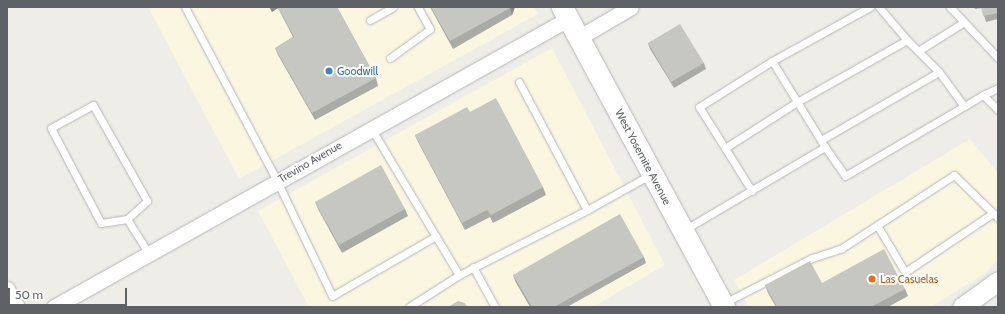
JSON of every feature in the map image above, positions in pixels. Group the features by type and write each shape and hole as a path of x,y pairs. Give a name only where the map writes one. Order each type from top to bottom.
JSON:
{"main road":[{"name":"West Yosemite Avenue","path":"565,13 723,306"}],"street":[{"path":"578,38 631,7"},
{"name":"Trevino Avenue","path":"54,307 371,128 565,13"},
{"path":"962,307 998,282"},
{"path":"7,289 17,307"}],"lane":[{"path":"185,7 277,181 332,296 436,236"},
{"path":"370,20 393,7"},
{"path":"390,58 430,29 418,7"},
{"path":"752,191 699,107 772,61 870,7"},
{"path":"878,7 907,40 939,72 964,106"},
{"path":"950,7 998,58"},
{"path":"918,51 964,22"},
{"path":"725,148 797,102 907,40"},
{"path":"772,61 825,147 845,176 983,95 998,88"},
{"path":"821,140 939,72"},
{"path":"519,82 587,210"},
{"path":"983,95 998,110"},
{"path":"93,105 147,201 127,219 101,223 51,128 93,105"},
{"path":"371,128 459,275"},
{"path":"682,231 825,147"},
{"path":"408,307 473,267 587,210 652,174"},
{"path":"723,306 812,258 842,248 877,225 954,175 995,216 905,272 877,225"},
{"path":"127,219 149,254"},
{"path":"473,267 495,307"}],"shaded area":[{"path":"148,7 534,7 538,14 239,179"},
{"path":"552,48 665,265 593,307 309,307 258,211"},
{"path":"970,139 998,173 998,261 984,274 931,307 749,307 734,280"}],"building":[{"path":"278,7 337,7 376,78 312,113 275,48 294,37"},
{"path":"431,7 510,7 510,8 450,41"},
{"path":"981,7 998,7 998,13 983,16"},
{"path":"680,24 704,63 671,82 648,43"},
{"path":"496,98 543,187 491,215 487,210 462,223 415,135 467,107 470,112"},
{"path":"381,165 405,209 339,245 315,202"},
{"path":"620,214 644,257 554,307 532,307 513,275"},
{"name":"Las Casuelas","path":"884,249 905,289 871,307 777,307 765,285 810,261 822,283"},
{"path":"458,301 465,303 467,307 448,307"}],"place":[{"name":"Goodwill","path":"329,71"},
{"name":"Las Casuelas","path":"872,279"}]}
